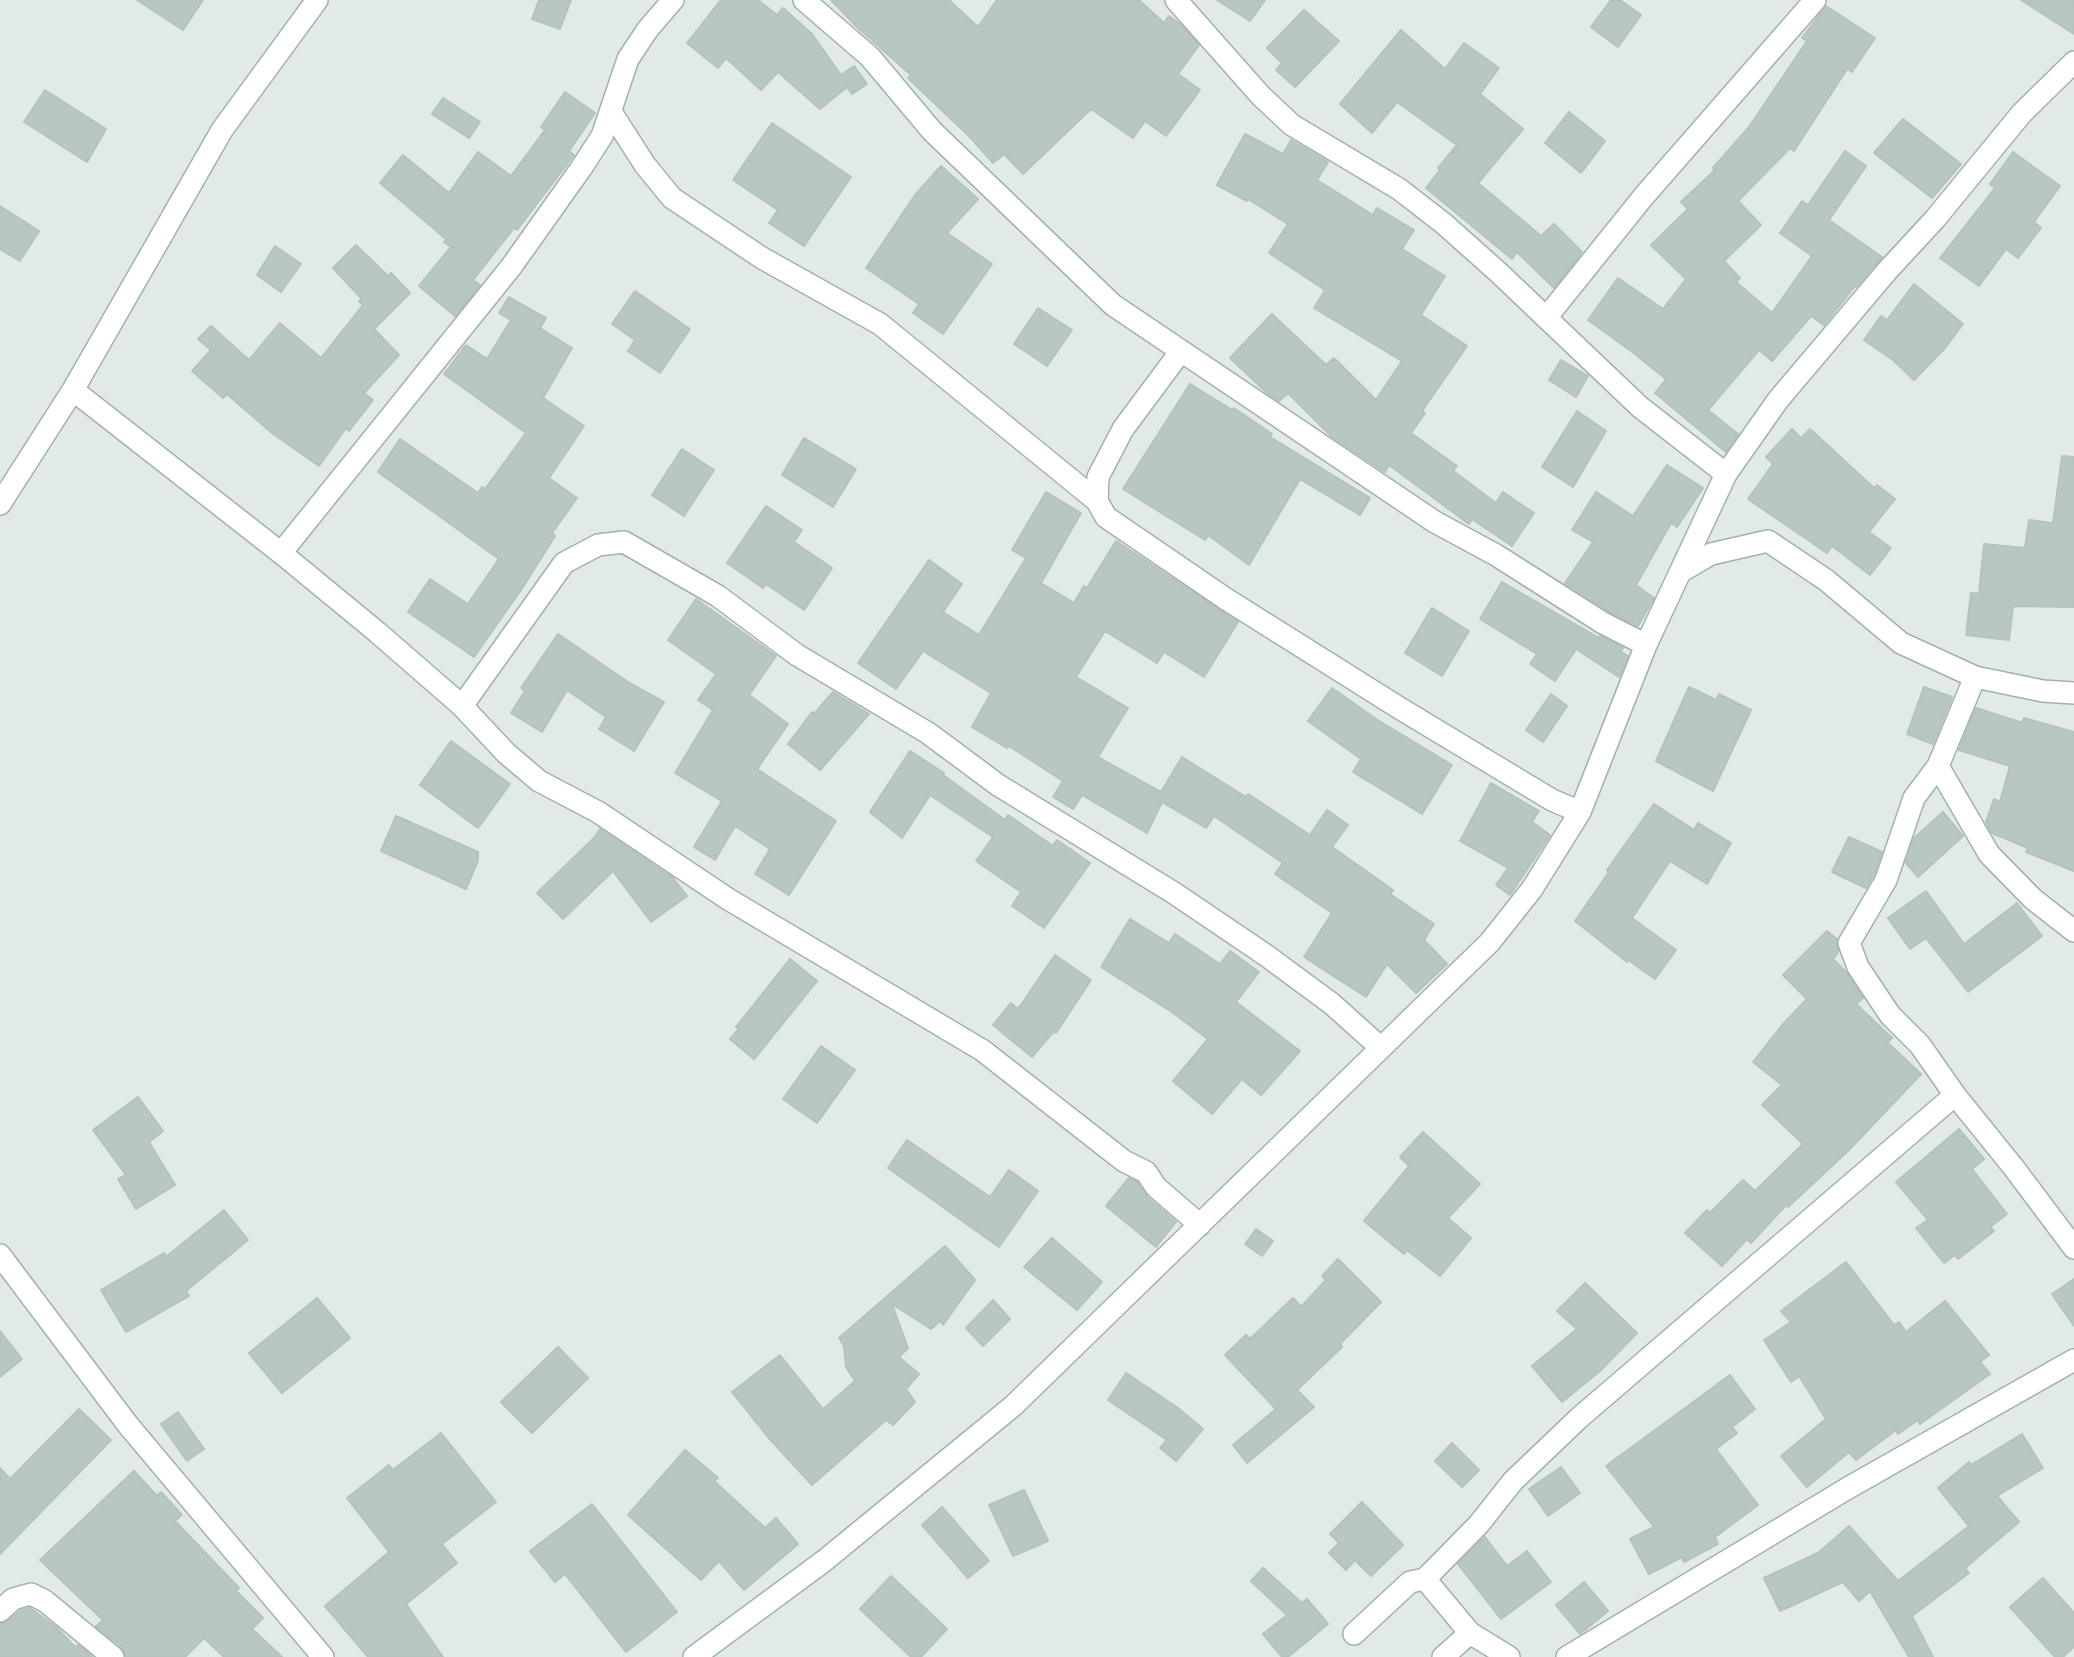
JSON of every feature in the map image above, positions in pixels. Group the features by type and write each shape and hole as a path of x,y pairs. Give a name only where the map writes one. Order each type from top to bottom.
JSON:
{"street":[{"path":"0,503 73,390 222,130 317,0"},
{"path":"281,553 511,267 602,136 628,59 648,29 673,0"},
{"path":"804,0 870,57 932,131 1113,304 1435,522 1496,555 1603,623 1646,645"},
{"path":"1176,0 1261,96 1292,125 1314,141 1342,153 1410,198 1498,272 1640,407 1726,474"},
{"path":"1546,318 1644,196 1815,0"},
{"path":"694,1657 824,1561 1013,1406 1490,942 1532,888 1580,812 1646,645 1726,474 1778,400 1887,271 1935,219 2022,113 2074,62"},
{"path":"611,112 645,165 672,198 762,258 880,324 1097,501 1107,517 1121,528 1226,599 1424,723 1552,800 1580,812"},
{"path":"1097,501 1098,478 1123,429 1181,351"},
{"path":"73,390 281,553 462,706 506,753 540,781 598,812 728,900 982,1050 1124,1161 1146,1172 1156,1186 1200,1225"},
{"path":"1681,572 1711,554 1768,541 1826,580 1901,643 1975,677 2043,691 2074,693"},
{"path":"462,706 564,563 598,545 624,542 718,596 797,655 928,733 998,785 1174,893 1332,1004 1381,1048"},
{"path":"1975,677 1938,766 1914,798 1886,880 1849,943 1858,967 1890,1015 1920,1045 1955,1095 2074,1248"},
{"path":"1938,766 1989,854 2033,899 2074,931"},
{"path":"1354,1634 1410,1582 1425,1579 1479,1524 1513,1481 1579,1418 1955,1095"},
{"path":"0,1255 128,1425 323,1657"},
{"path":"1567,1657 1848,1488 2074,1360"},
{"path":"1425,1579 1470,1633 1509,1657"},
{"path":"0,1611 13,1599 31,1594 45,1601 113,1657"},
{"path":"1443,1657 1470,1633"}],"building":[{"path":"137,0 203,0 183,30"},
{"path":"539,0 571,0 560,29 532,19"},
{"path":"721,0 758,0 777,15 783,8 812,34 841,75 854,66 867,84 852,94 847,87 820,109 778,72 761,90 726,58 718,68 687,43"},
{"path":"831,0 949,0 978,27 997,0 1139,0 1164,23 1169,16 1180,24 1199,45 1178,74 1200,90 1166,136 1145,121 1133,138 1091,109 1023,174 1004,154 993,163 970,137 908,78 911,75"},
{"path":"1217,0 1265,0 1250,21"},
{"path":"1611,0 1620,0 1641,15 1618,47 1591,27"},
{"path":"2021,0 2074,0 2074,34"},
{"path":"1826,6 1875,38 1852,72 1847,69 1794,151 1790,148 1738,201 1761,225 1724,261 1740,278 1736,282 1772,313 1812,256 1780,233 1802,201 1808,205 1845,151 1866,166 1829,220 1882,257 1824,325 1811,316 1772,361 1759,350 1708,410 1738,434 1726,452 1655,393 1666,379 1588,320 1618,278 1663,309 1686,279 1651,245 1688,209 1681,202 1715,170 1713,168 1749,127 1807,41 1802,38"},
{"path":"1304,10 1339,41 1295,87 1276,70 1282,63 1267,48"},
{"path":"1401,30 1445,69 1464,43 1499,68 1480,94 1523,129 1478,183 1541,236 1554,224 1582,252 1554,288 1517,252 1512,259 1426,188 1457,145 1397,102 1372,133 1340,104"},
{"path":"45,90 106,129 87,162 24,122"},
{"path":"565,92 595,113 569,151 574,155 517,230 514,228 473,280 480,285 455,316 419,286 451,247 444,242 446,239 380,183 403,155 449,193 478,152 511,176 545,130 541,127"},
{"path":"443,98 480,122 469,138 432,114"},
{"path":"1569,112 1605,141 1581,173 1545,143"},
{"path":"1903,119 1961,164 1932,198 1874,153"},
{"path":"772,123 851,177 804,246 769,223 778,210 733,180"},
{"path":"1245,134 1283,154 1291,140 1328,162 1317,180 1373,215 1377,208 1414,230 1402,249 1445,276 1421,315 1467,346 1422,411 1425,413 1411,433 1457,466 1453,471 1496,503 1503,492 1534,513 1512,546 1472,519 1469,524 1389,465 1385,472 1331,436 1288,393 1279,401 1230,358 1272,314 1326,365 1334,358 1376,400 1402,361 1314,308 1325,290 1269,253 1288,224 1248,199 1247,201 1217,185"},
{"path":"2013,152 2060,186 2034,222 2041,228 2018,258 2006,249 1979,286 1940,258 1995,188 1990,184"},
{"path":"941,166 978,199 947,233 992,264 943,334 913,313 919,304 866,268 915,195"},
{"path":"0,206 39,231 20,261 0,249"},
{"path":"356,245 388,276 391,273 410,293 374,329 399,355 364,393 373,400 349,431 346,428 319,466 272,433 227,394 223,398 192,371 211,350 198,339 211,326 249,360 280,323 321,358 363,305 359,301 362,299 333,268"},
{"path":"275,246 301,264 281,292 257,275"},
{"path":"1914,284 1963,324 1945,348 1914,380 1893,360 1864,340 1881,316 1887,320"},
{"path":"635,291 690,329 660,373 628,351 635,340 612,324"},
{"path":"509,297 546,318 540,328 572,348 543,398 584,426 549,478 577,498 552,533 555,536 523,587 474,657 408,612 430,579 468,604 499,559 378,472 400,439 478,493 482,487 485,489 526,433 444,374 466,345 487,359 511,320 499,313"},
{"path":"1038,308 1072,330 1047,366 1014,344"},
{"path":"1561,360 1588,376 1576,397 1549,380"},
{"path":"1190,384 1232,410 1234,408 1272,434 1270,437 1370,498 1360,515 1300,479 1249,565 1208,535 1205,540 1123,489"},
{"path":"1577,411 1606,431 1573,487 1542,467"},
{"path":"1792,429 1801,438 1810,429 1874,488 1877,485 1895,499 1869,532 1891,548 1870,575 1832,546 1827,553 1748,499 1773,464 1766,457"},
{"path":"804,438 856,469 833,507 782,475"},
{"path":"682,449 714,470 684,516 652,495"},
{"path":"2062,456 2074,457 2074,607 2013,606 2009,640 1966,635 1971,593 1979,594 1984,544 2025,548 2029,520 2053,523"},
{"path":"1667,465 1703,488 1677,527 1671,523 1636,585 1654,598 1638,626 1610,612 1565,583 1593,542 1572,530 1596,492 1633,516"},
{"path":"1046,492 1081,513 1041,583 1074,603 1084,586 1087,588 1116,541 1238,622 1204,677 1164,652 1157,663 1105,631 1076,677 1128,708 1098,757 1161,792 1182,757 1246,797 1248,794 1310,835 1327,810 1348,825 1332,847 1393,890 1390,894 1434,924 1424,940 1447,964 1416,993 1387,964 1366,997 1304,957 1332,913 1275,874 1283,863 1214,816 1206,828 1162,802 1147,833 1082,795 1073,809 1053,797 1063,781 1009,746 1007,748 972,727 991,693 923,651 896,689 858,663 929,560 962,584 943,612 979,635 1026,558 1012,550"},
{"path":"766,506 802,530 794,542 832,568 804,610 766,584 763,588 727,563"},
{"path":"1502,582 1599,638 1600,636 1623,648 1620,651 1628,656 1619,677 1576,649 1555,681 1530,664 1537,654 1480,619"},
{"path":"696,599 776,656 749,695 788,724 757,769 836,821 789,895 755,874 770,849 735,826 715,860 694,847 722,801 675,773 713,710 698,700 716,674 668,640"},
{"path":"1432,608 1469,631 1442,676 1405,653"},
{"path":"558,634 628,682 664,702 634,751 599,729 606,717 567,690 542,732 511,713 525,691 521,688"},
{"path":"1689,687 1716,700 1719,694 1751,710 1713,791 1656,761"},
{"path":"1924,687 1952,697 1933,744 1907,734"},
{"path":"1332,688 1376,719 1452,765 1422,814 1353,772 1361,759 1308,721"},
{"path":"833,692 869,714 820,770 788,744 812,712 814,714"},
{"path":"1551,694 1567,706 1543,742 1526,730"},
{"path":"1976,708 2023,723 2024,718 2074,732 2074,871 2026,852 2028,848 1992,833 1986,822 1994,799 2000,802 2010,766 1959,750"},
{"path":"451,741 510,784 478,828 420,785"},
{"path":"910,751 944,773 943,775 1005,820 1008,815 1053,846 1057,840 1090,863 1044,928 1012,906 1021,892 976,861 993,837 930,795 902,838 870,812"},
{"path":"1491,783 1539,811 1532,822 1550,835 1510,895 1496,885 1508,868 1460,841"},
{"path":"1654,804 1694,830 1698,823 1731,843 1707,884 1670,861 1632,918 1676,950 1655,979 1628,960 1627,962 1575,921"},
{"path":"1943,812 1963,836 1918,877 1906,863 1914,838"},
{"path":"396,816 478,852 478,860 466,889 381,851"},
{"path":"600,829 673,878 687,896 651,922 613,871 563,919 537,893"},
{"path":"1849,837 1882,852 1866,888 1832,872"},
{"path":"1926,891 1964,944 2017,903 2042,936 1968,992 1926,938 1910,949 1888,918"},
{"path":"1130,919 1169,943 1175,934 1220,964 1230,951 1259,972 1236,1002 1300,1051 1261,1095 1242,1079 1212,1114 1173,1081 1208,1039 1172,1012 1101,967"},
{"path":"1827,931 1837,939 1838,952 1833,959 1846,972 1863,998 1856,1004 1892,1038 1887,1042 1921,1074 1849,1150 1788,1207 1786,1205 1751,1243 1747,1239 1722,1266 1685,1233 1707,1210 1710,1213 1743,1180 1755,1191 1803,1144 1762,1105 1782,1085 1753,1062 1807,999 1783,975"},
{"path":"1055,955 1091,980 1056,1033 1054,1031 1032,1057 993,1025 1011,1003 1018,1009"},
{"path":"790,959 817,981 754,1059 730,1039 739,1029 736,1027"},
{"path":"821,1046 855,1070 817,1123 783,1099"},
{"path":"138,1097 163,1131 149,1142 175,1185 136,1209 118,1179 126,1175 93,1130"},
{"path":"1959,1129 1984,1159 1972,1169 2007,1214 1990,1227 1994,1231 1958,1259 1955,1255 1944,1263 1916,1228 1928,1220 1896,1182"},
{"path":"1423,1132 1480,1184 1448,1218 1471,1238 1440,1276 1407,1250 1404,1254 1364,1221 1409,1166 1400,1157"},
{"path":"907,1140 990,1197 1009,1170 1038,1191 999,1247 888,1168"},
{"path":"1129,1178 1137,1182 1147,1197 1176,1222 1156,1247 1106,1206"},
{"path":"224,1210 248,1240 186,1291 189,1296 126,1332 101,1290 164,1253 166,1257"},
{"path":"1256,1229 1273,1241 1262,1256 1245,1244"},
{"path":"1052,1238 1102,1282 1077,1310 1024,1267"},
{"path":"945,1246 975,1280 943,1325 940,1321 931,1329 892,1304 908,1348 899,1357 919,1374 906,1389 915,1402 893,1425 886,1420 812,1485 732,1392 780,1355 823,1409 855,1381 846,1367 844,1346 839,1338"},
{"path":"1338,1259 1381,1302 1340,1344 1342,1347 1297,1390 1314,1407 1247,1463 1233,1445 1276,1409 1225,1355 1246,1335 1250,1339 1293,1298 1301,1307 1326,1280 1322,1276"},
{"path":"1846,1262 1894,1325 1899,1322 1906,1332 1945,1301 1989,1355 1980,1362 1990,1374 1920,1424 1918,1420 1898,1434 1896,1430 1856,1460 1849,1452 1807,1487 1781,1456 1826,1419 1799,1376 1791,1382 1764,1340 1791,1322 1781,1311"},
{"path":"2074,1279 2074,1326 2052,1294"},
{"path":"1585,1283 1637,1333 1600,1371 1562,1402 1532,1366 1577,1329 1557,1311"},
{"path":"317,1298 350,1338 282,1393 249,1353"},
{"path":"993,1300 1010,1319 983,1346 966,1328"},
{"path":"0,1331 22,1359 0,1377"},
{"path":"558,1347 588,1378 532,1433 501,1402"},
{"path":"1126,1373 1178,1408 1203,1429 1176,1461 1160,1448 1167,1440 1108,1400"},
{"path":"1730,1375 1755,1409 1732,1427 1737,1433 1716,1449 1758,1505 1715,1537 1718,1544 1684,1562 1682,1557 1649,1574 1630,1539 1654,1527 1606,1466"},
{"path":"79,1409 111,1440 0,1554 0,1468 10,1479"},
{"path":"178,1412 204,1449 187,1461 161,1424"},
{"path":"441,1433 496,1502 442,1544 457,1563 406,1604 443,1657 368,1657 325,1606 389,1552 347,1498 389,1465 393,1470"},
{"path":"2022,1434 2043,1468 1997,1496 2019,1522 1965,1568 1969,1573 1912,1616 1933,1657 1909,1657 1870,1591 1859,1601 1843,1582 1780,1611 1764,1578 1818,1553 1849,1526 1898,1581 1969,1526 1938,1488 1969,1462 1971,1465"},
{"path":"1452,1443 1479,1470 1462,1487 1435,1461"},
{"path":"685,1450 718,1478 714,1481 765,1528 776,1518 798,1544 744,1590 719,1561 701,1580 628,1515"},
{"path":"1561,1467 1580,1493 1548,1516 1529,1489"},
{"path":"134,1471 157,1496 161,1492 182,1515 175,1521 239,1588 236,1591 263,1618 252,1629 282,1657 224,1657 204,1638 185,1657 126,1657 122,1647 96,1626 103,1620 40,1560"},
{"path":"1024,1490 1048,1541 1013,1556 989,1505"},
{"path":"1362,1502 1403,1545 1371,1576 1355,1560 1346,1570 1329,1553 1339,1543 1330,1534"},
{"path":"592,1504 677,1612 626,1652 565,1574 555,1582 530,1551"},
{"path":"942,1507 989,1561 968,1578 922,1525"},
{"path":"1485,1537 1507,1566 1527,1551 1551,1582 1501,1619 1458,1564"},
{"path":"1263,1568 1302,1603 1307,1599 1328,1624 1288,1657 1282,1657 1263,1634 1287,1615 1251,1581"},
{"path":"891,1576 947,1629 921,1657 911,1657 860,1609"},
{"path":"2043,1578 2074,1613 2074,1647 2063,1657 2055,1657 2010,1607"},
{"path":"1584,1582 1608,1611 1580,1634 1556,1605"},
{"path":"30,1608 56,1627 75,1647 78,1645 92,1657 0,1657 0,1624"}]}
